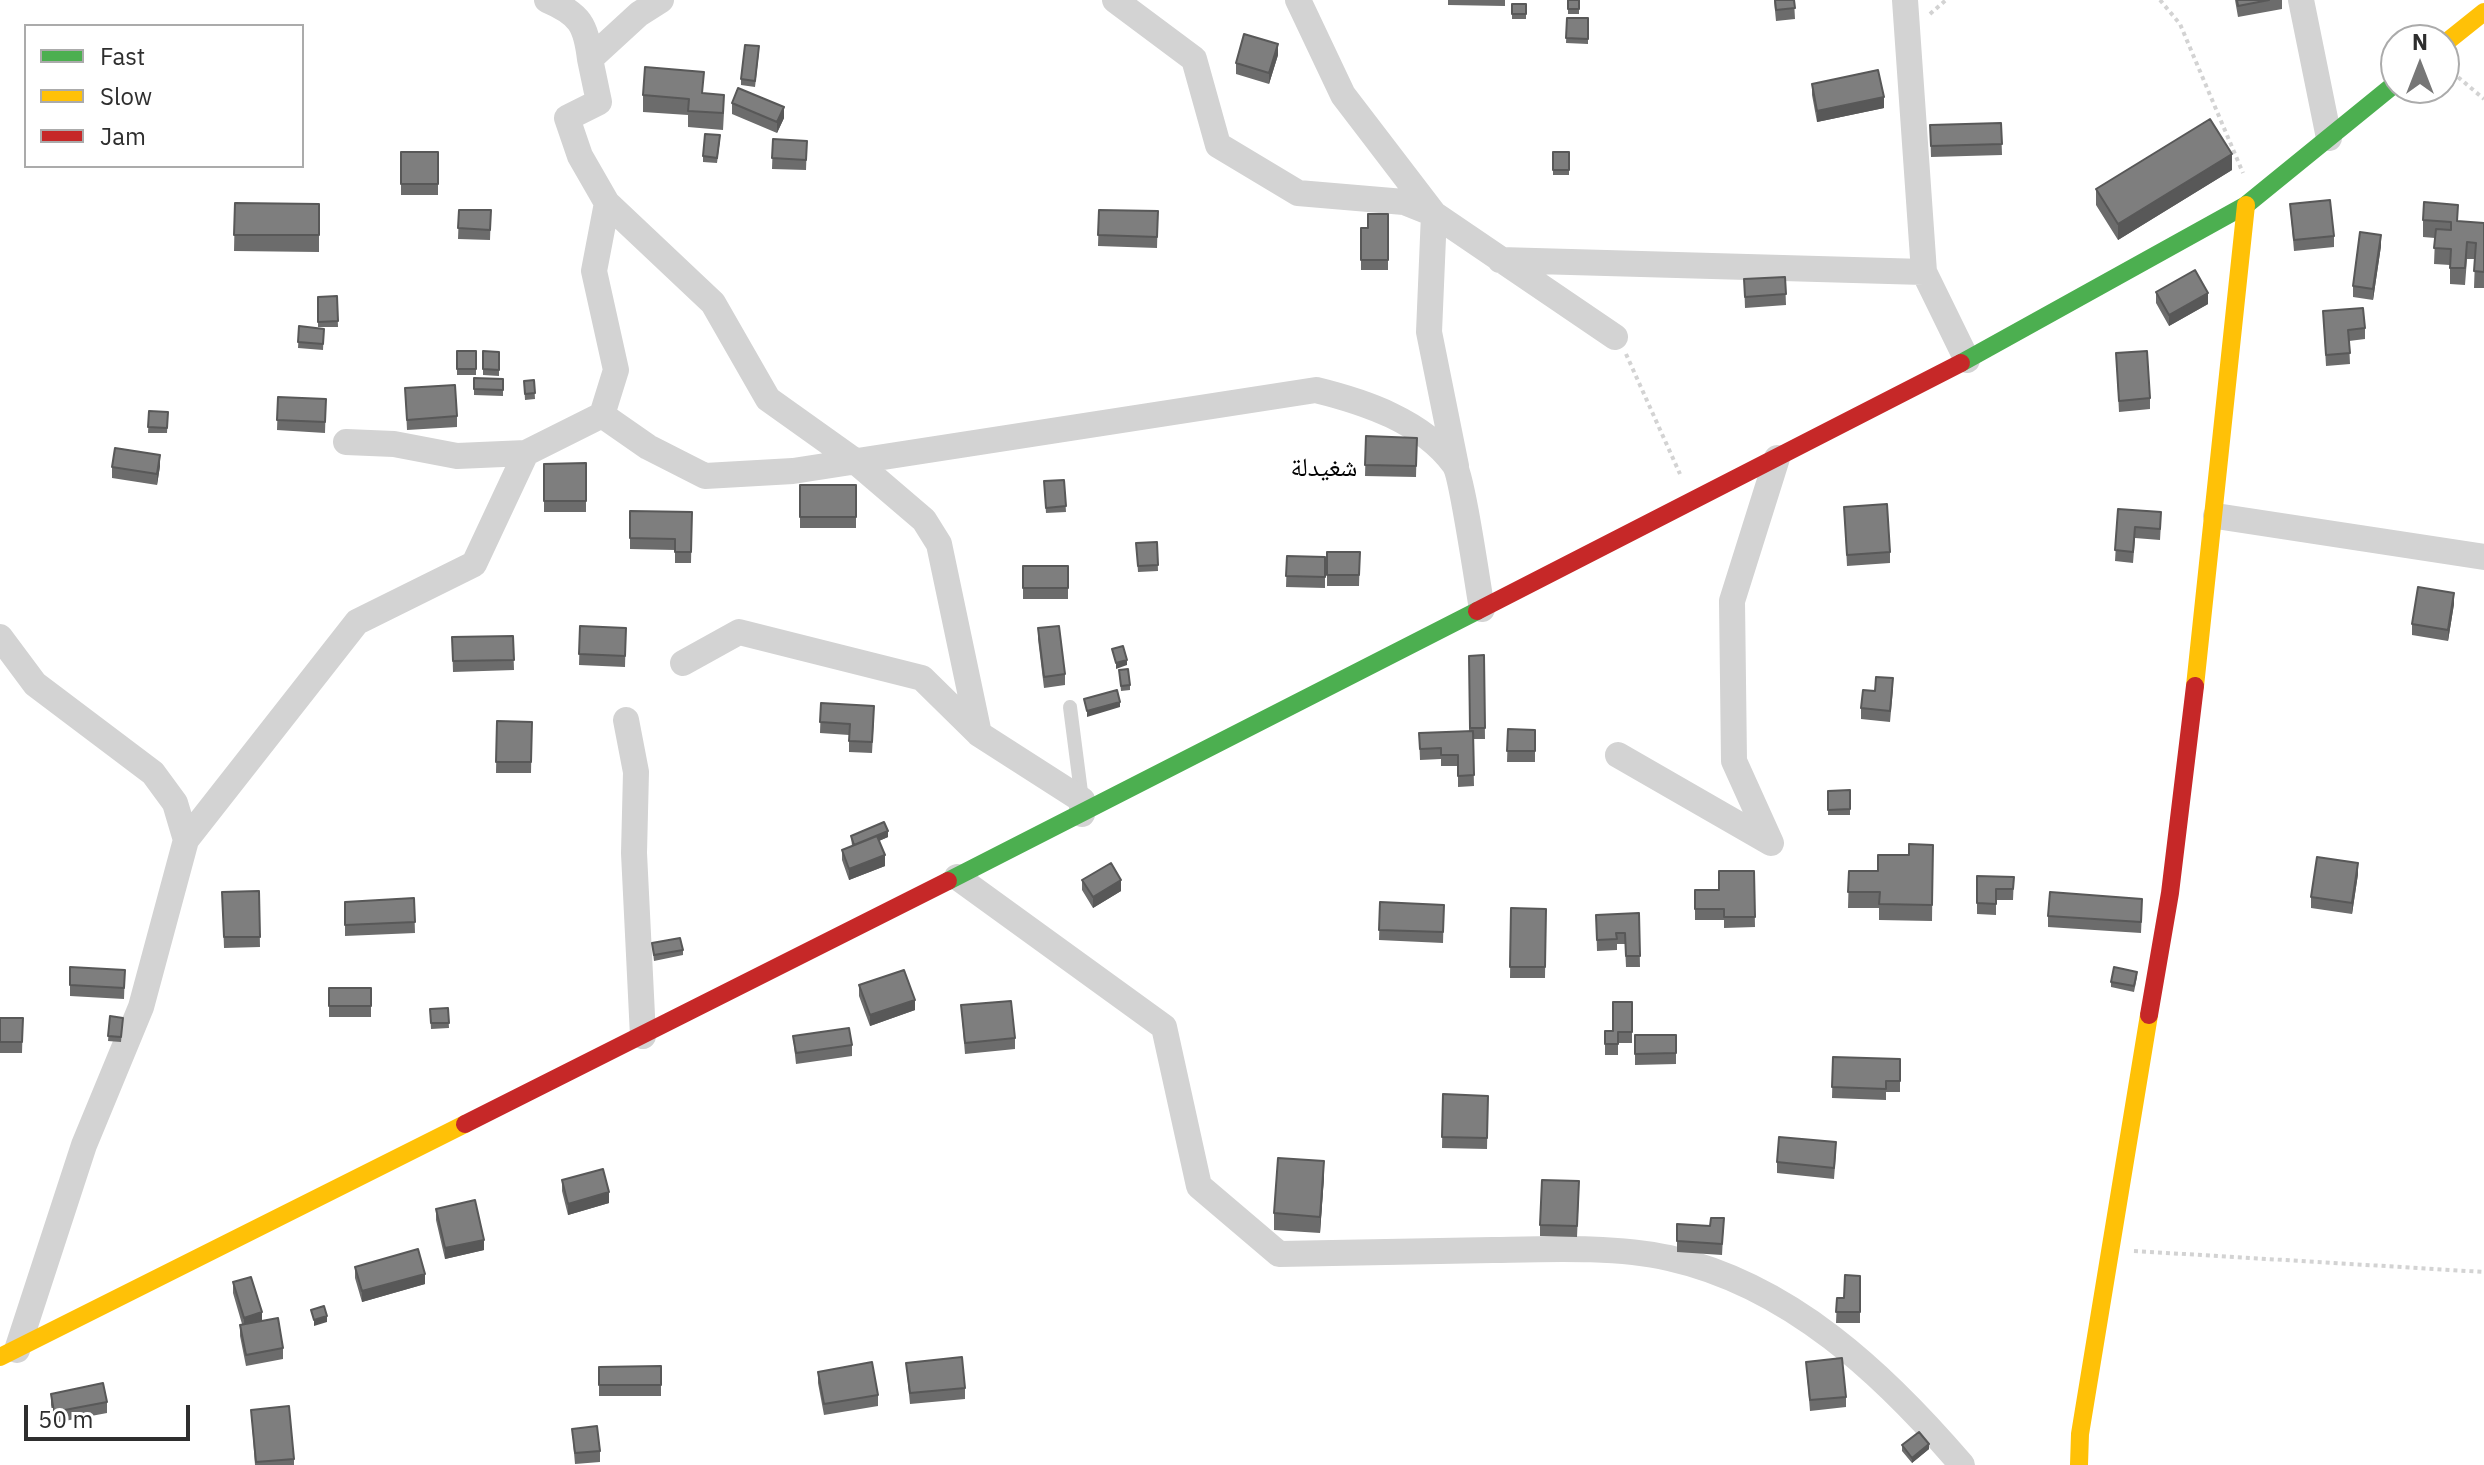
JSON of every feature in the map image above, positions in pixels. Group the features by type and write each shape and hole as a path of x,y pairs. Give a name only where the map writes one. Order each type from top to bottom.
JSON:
{"street":[{"path":"547,0 567,9 587,30 599,102 567,118 580,156 607,203 713,303 768,399 855,461 924,520 939,544 979,734"},
{"path":"1115,0 1194,59 1218,145 1298,193 1404,202 1434,214 1615,337"},
{"path":"1298,0 1343,95 1434,214 1429,332 1482,609"},
{"path":"1905,0 1924,272 1967,360"},
{"path":"2301,0 2329,138"},
{"path":"590,59 646,5"},
{"path":"2460,31 2484,12"},
{"path":"8,1354 957,877 1082,807 1482,609 1967,360 2250,201 2380,96"},
{"path":"2079,1465 2108,1249 2170,893 2216,516 2250,201"},
{"path":"346,442 394,444 457,456 526,453 602,415 616,370 594,271 607,203"},
{"path":"1500,260 1924,272"},
{"path":"602,415 648,447 705,476 793,471 1316,390 1359,401 1412,426 1456,466"},
{"path":"8,1354 84,1145 141,1007 186,840 357,622 474,564 526,453"},
{"path":"1618,755 1771,843 1734,761 1732,601 1777,458"},
{"path":"2216,516 2484,557"},
{"path":"683,663 739,632 922,678 979,734 1082,807"},
{"path":"0,637 35,684 153,773 175,803 186,840"},
{"path":"626,720 636,772 634,853 643,1036"},
{"path":"957,877 1164,1027 1199,1186 1279,1254 1564,1249 1668,1257 1754,1287 1803,1316 1849,1350 1928,1425 1962,1465"}],"lane":[{"path":"2480,0 2484,12"},
{"path":"1070,707 1082,807"}],"path":[{"path":"2160,0 2180,24 2250,201"},
{"path":"2460,79 2484,99"},
{"path":"1615,337 1628,356 1692,502"},
{"path":"2108,1249 2484,1272"}],"building":[{"path":"1568,0 1579,0 1579,9 1568,9"},
{"path":"1775,0 1794,0 1795,8 1776,10"},
{"path":"2237,0 2269,0 2238,6"},
{"path":"1512,4 1526,4 1526,14 1512,14"},
{"path":"1567,18 1588,18 1588,39 1566,38"},
{"path":"1244,34 1278,44 1269,73 1236,63"},
{"path":"745,45 759,46 755,81 741,79"},
{"path":"645,67 704,72 702,93 724,95 723,113 688,111 689,99 643,95"},
{"path":"1878,70 1884,97 1817,111 1812,84"},
{"path":"738,88 784,107 777,122 732,103"},
{"path":"2210,119 2232,154 2118,224 2096,189"},
{"path":"2001,123 2002,144 1931,146 1930,125"},
{"path":"705,134 720,135 717,158 703,156"},
{"path":"773,139 807,141 806,160 772,158"},
{"path":"401,152 438,152 438,184 401,184"},
{"path":"1553,152 1569,152 1569,170 1553,170"},
{"path":"2330,200 2334,236 2294,240 2290,204"},
{"path":"2424,202 2458,205 2457,221 2484,223 2484,272 2474,271 2476,243 2467,242 2465,268 2450,268 2451,249 2434,248 2436,229 2451,230 2451,222 2423,220"},
{"path":"235,203 319,204 319,235 234,235"},
{"path":"459,210 491,210 490,230 458,228"},
{"path":"1099,210 1158,211 1157,237 1098,235"},
{"path":"1368,214 1388,214 1388,260 1361,260 1361,228 1368,228"},
{"path":"2360,232 2381,235 2373,289 2353,286"},
{"path":"2195,270 2208,293 2169,315 2156,292"},
{"path":"1785,277 1786,294 1745,297 1744,279"},
{"path":"337,296 338,321 318,322 318,297"},
{"path":"2363,308 2365,328 2348,330 2350,353 2326,355 2323,311"},
{"path":"299,326 324,329 323,344 298,342"},
{"path":"457,351 476,351 476,369 457,369"},
{"path":"483,351 499,352 499,370 483,369"},
{"path":"2147,351 2150,398 2119,401 2116,353"},
{"path":"474,378 503,379 503,390 474,389"},
{"path":"534,380 535,393 525,394 524,381"},
{"path":"455,385 457,416 407,420 405,388"},
{"path":"278,397 326,399 325,422 277,420"},
{"path":"149,411 168,412 167,428 148,427"},
{"path":"1366,436 1417,438 1416,466 1365,465"},
{"path":"115,448 160,455 157,474 112,467"},
{"path":"586,463 586,501 544,501 544,464"},
{"path":"1064,480 1066,506 1046,508 1044,481"},
{"path":"800,485 856,485 856,517 800,517"},
{"path":"1887,504 1890,552 1847,555 1844,507"},
{"path":"2118,509 2161,512 2160,529 2135,527 2133,552 2115,550"},
{"path":"630,511 692,512 691,552 675,552 675,539 630,538"},
{"path":"1157,542 1158,565 1138,566 1136,543"},
{"path":"1327,552 1360,552 1359,575 1327,575"},
{"path":"1287,556 1325,557 1325,577 1286,576"},
{"path":"1023,566 1068,566 1068,588 1023,588"},
{"path":"2418,587 2454,593 2448,630 2412,624"},
{"path":"580,626 626,628 625,656 579,654"},
{"path":"1059,626 1065,674 1044,677 1038,628"},
{"path":"513,636 514,660 453,661 452,637"},
{"path":"1123,646 1127,660 1116,663 1112,649"},
{"path":"1484,655 1485,728 1470,728 1469,656"},
{"path":"1128,669 1130,685 1121,686 1119,670"},
{"path":"1876,677 1893,678 1890,711 1861,708 1863,690 1875,691"},
{"path":"1117,690 1120,702 1087,711 1084,699"},
{"path":"821,703 874,706 872,742 849,741 850,724 820,722"},
{"path":"497,721 532,722 531,762 496,762"},
{"path":"1508,729 1535,730 1535,751 1507,751"},
{"path":"1473,731 1474,775 1458,776 1458,755 1441,755 1441,748 1420,749 1419,733"},
{"path":"1850,790 1850,809 1828,810 1828,791"},
{"path":"884,822 888,831 854,845 851,836"},
{"path":"877,836 885,855 849,869 842,850"},
{"path":"1909,844 1933,845 1932,905 1879,904 1880,892 1848,892 1849,871 1878,871 1878,855 1909,855"},
{"path":"2317,857 2358,863 2352,903 2311,897"},
{"path":"1111,863 1121,880 1093,897 1082,880"},
{"path":"1719,871 1754,871 1755,917 1724,917 1724,909 1695,909 1695,890 1719,890"},
{"path":"1977,876 2014,877 2013,889 1996,889 1996,904 1977,903"},
{"path":"259,891 260,937 224,937 222,892"},
{"path":"2050,892 2142,899 2141,922 2048,916"},
{"path":"414,898 415,922 345,925 345,902"},
{"path":"1380,902 1444,905 1443,932 1379,930"},
{"path":"1511,908 1546,909 1545,967 1510,967"},
{"path":"1639,913 1640,956 1626,956 1625,933 1616,933 1617,939 1597,940 1596,915"},
{"path":"680,938 683,950 654,955 652,943"},
{"path":"70,967 125,970 124,988 70,985"},
{"path":"2114,967 2137,972 2134,986 2111,982"},
{"path":"904,970 915,1000 870,1015 859,985"},
{"path":"329,988 371,988 371,1006 329,1006"},
{"path":"1011,1001 1015,1038 965,1043 961,1005"},
{"path":"1613,1002 1632,1002 1632,1032 1618,1032 1618,1044 1605,1044 1605,1031 1613,1031"},
{"path":"448,1008 449,1023 431,1023 430,1009"},
{"path":"110,1016 123,1018 121,1037 108,1036"},
{"path":"0,1018 23,1018 22,1042 0,1042"},
{"path":"849,1028 852,1045 796,1053 793,1036"},
{"path":"1635,1035 1676,1035 1676,1053 1635,1054"},
{"path":"1833,1057 1900,1059 1900,1081 1886,1081 1886,1089 1832,1087"},
{"path":"1443,1094 1488,1096 1487,1138 1442,1137"},
{"path":"1779,1137 1836,1142 1834,1168 1777,1162"},
{"path":"1278,1158 1324,1161 1320,1217 1274,1213"},
{"path":"603,1169 609,1192 568,1204 562,1180"},
{"path":"1542,1180 1579,1181 1577,1226 1540,1225"},
{"path":"475,1200 484,1240 445,1248 436,1209"},
{"path":"1711,1218 1724,1218 1722,1244 1677,1241 1677,1224 1710,1226"},
{"path":"418,1249 425,1274 362,1291 355,1267"},
{"path":"1845,1275 1860,1276 1860,1312 1836,1312 1837,1298 1844,1298"},
{"path":"251,1277 262,1312 244,1318 233,1282"},
{"path":"324,1306 327,1316 314,1320 311,1310"},
{"path":"278,1318 283,1348 246,1355 240,1325"},
{"path":"962,1357 965,1388 910,1393 906,1363"},
{"path":"1842,1358 1846,1397 1810,1400 1806,1362"},
{"path":"872,1362 878,1395 824,1404 818,1372"},
{"path":"661,1366 661,1385 599,1385 599,1367"},
{"path":"103,1383 107,1402 54,1412 51,1394"},
{"path":"289,1406 294,1459 256,1462 251,1410"},
{"path":"597,1426 600,1451 575,1453 572,1429"},
{"path":"1919,1432 1929,1444 1912,1458 1902,1445"}],"traffic: fast":[{"path":"1961,363 2246,205 2380,96"},
{"path":"948,881 1477,611"}],"traffic: slow":[{"path":"2460,31 2484,12"},
{"path":"2195,686 2246,205"},
{"path":"2079,1465 2080,1434 2149,1015"},
{"path":"0,1357 465,1124"}],"traffic: jam":[{"path":"1477,611 1961,363"},
{"path":"2149,1015 2170,893 2195,686"},
{"path":"465,1124 948,881"}],"district":[{"name":"شغيدلة","path":"1324,468"}]}
